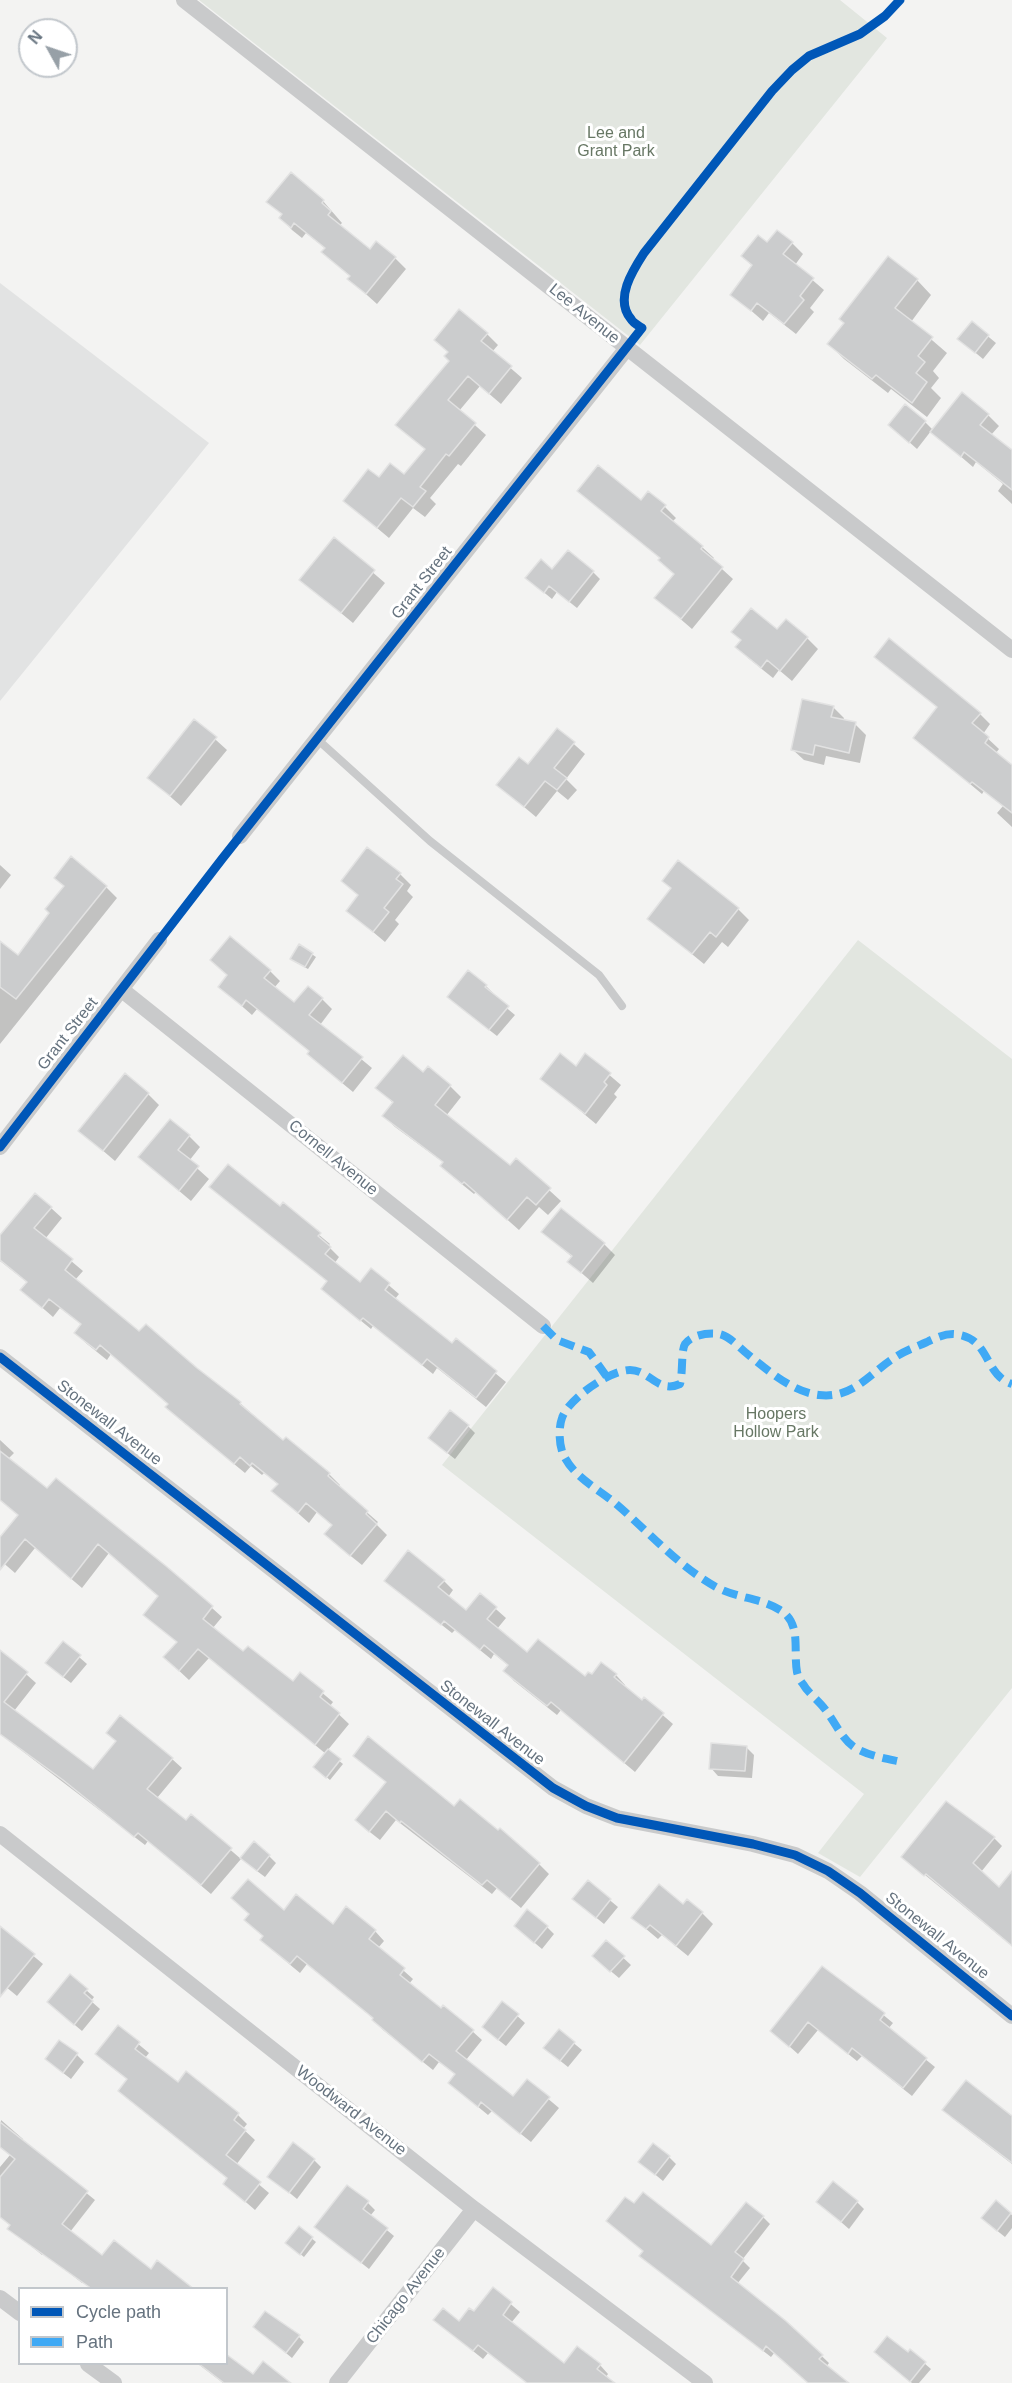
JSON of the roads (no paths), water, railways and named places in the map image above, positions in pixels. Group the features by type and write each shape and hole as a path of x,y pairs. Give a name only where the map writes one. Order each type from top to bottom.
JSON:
{"street":[{"name":"Lee Avenue","path":"184,0 1012,650"},
{"name":"Grant Street","path":"240,836 627,348"},
{"name":"Grant Street","path":"0,1147 159,940"},
{"name":"Cornell Avenue","path":"122,990 543,1326"},
{"name":"Stonewall Avenue","path":"0,1357 553,1788 586,1806 617,1818 753,1844 795,1855 828,1871 860,1893 1012,2016"},
{"name":"Woodward Avenue","path":"0,1834 474,2209 705,2383"},
{"name":"Chicago Avenue","path":"338,2383 474,2209"},
{"path":"0,2298 18,2312"},
{"path":"89,2365 114,2383"}],"lane":[{"path":"317,739 430,841 599,975 622,1006"}],"park label":[{"name":"Lee and Grant Park","path":"616,143"},
{"name":"Hoopers Hollow Park","path":"776,1424"}]}
